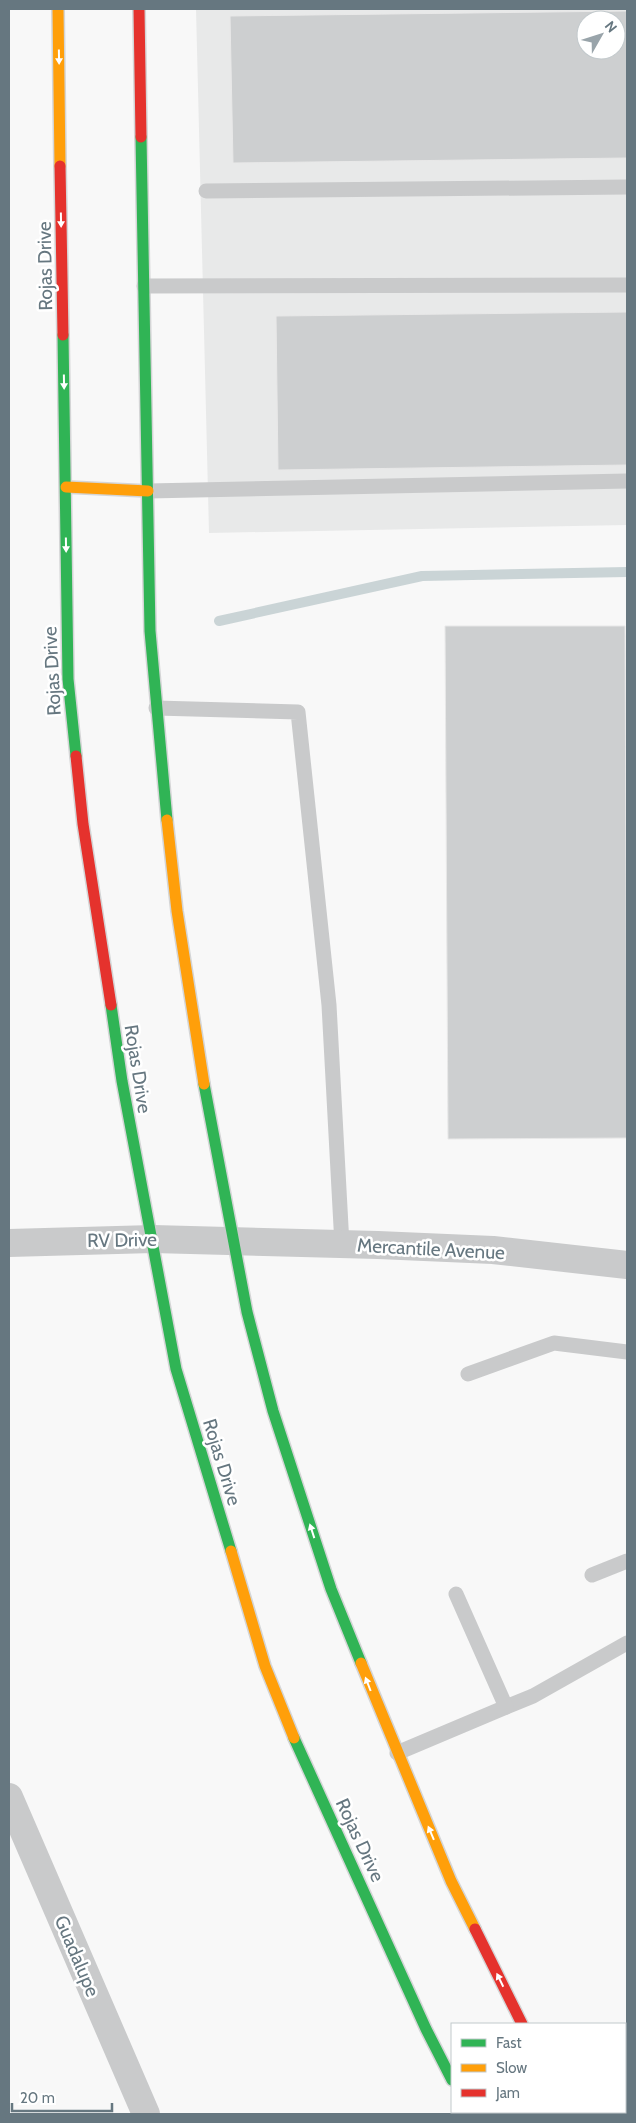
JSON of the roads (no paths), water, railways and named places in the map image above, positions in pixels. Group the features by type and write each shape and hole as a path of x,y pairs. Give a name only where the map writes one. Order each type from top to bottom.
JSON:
{"main road":[{"name":"Rojas Drive","path":"58,9 68,679 83,824 122,1081 176,1369 266,1666 286,1721 426,2029 451,2078"},
{"path":"139,9 150,631 156,708 177,911 204,1079 247,1312 273,1411 331,1589 451,1881 522,2023"},
{"path":"66,487 148,490"}],"street":[{"name":"RV Drive","path":"9,1243 153,1239 235,1243"},
{"name":"Mercantile Avenue","path":"235,1243 493,1250 627,1265"},
{"name":"Guadalupe","path":"9,1797 146,2114"}],"lane":[{"path":"206,191 627,187"},
{"path":"144,286 627,285"},
{"path":"148,490 627,481"},
{"path":"156,708 298,712 329,1005 342,1245"},
{"path":"468,1374 554,1343 627,1352"},
{"path":"592,1574 627,1561"},
{"path":"456,1594 506,1707"},
{"path":"397,1752 532,1696 627,1643"}],"waterway":[{"path":"219,621 422,576 627,572"}]}
